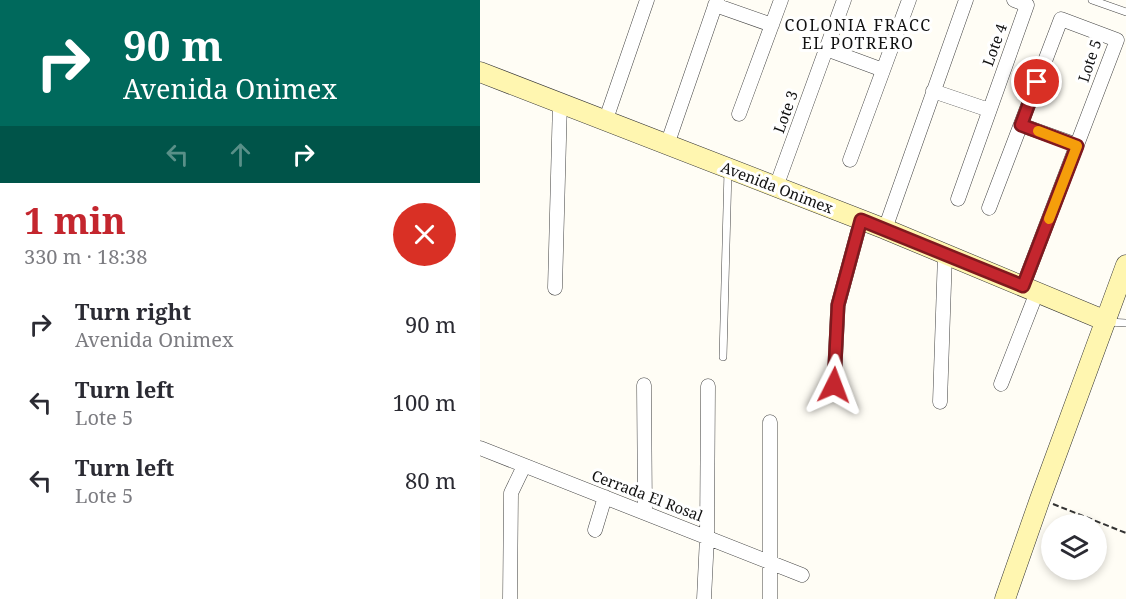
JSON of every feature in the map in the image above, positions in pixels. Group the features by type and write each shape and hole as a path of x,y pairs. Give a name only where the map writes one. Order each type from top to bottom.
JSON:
{"street":[{"path":"605,122 647,0"},
{"path":"739,114 781,0"},
{"name":"Lote 3","path":"776,187 844,0"},
{"path":"850,160 909,0"},
{"path":"885,229 966,0"},
{"name":"Lote 4","path":"958,199 1027,4 1014,0"},
{"path":"667,145 716,2 772,25"},
{"name":"Lote 5","path":"1001,384 1077,146 1117,40 1062,19 1021,125"},
{"path":"826,49 883,70"},
{"name":"Avenida Onimex","path":"480,72 885,229 1106,321"},
{"path":"933,91 989,111"},
{"path":"555,288 560,102"},
{"path":"989,208 1021,125 1077,146"},
{"path":"834,385 838,305 861,220"},
{"path":"939,402 945,254"},
{"path":"1005,599 1126,265"},
{"path":"644,385 645,512"},
{"path":"704,599 708,537 708,386"},
{"path":"770,422 770,599"},
{"name":"Cerrada El Rosal","path":"480,448 802,575"},
{"path":"510,599 511,493 524,466"},
{"path":"594,530 605,497"}],"lane":[{"path":"1092,0 1126,12"},
{"path":"723,357 728,168"},
{"path":"1106,321 1126,323"}],"path":[{"path":"1040,499 1126,533"}],"slow traffic":[{"path":"1038,131 1077,146 1049,219"}],"district":[{"name":"COLONIA FRACC EL POTRERO","path":"858,34"}],"route":[{"path":"834,385 838,305 861,220 1023,286 1077,146 1021,125 1037,82"}]}
